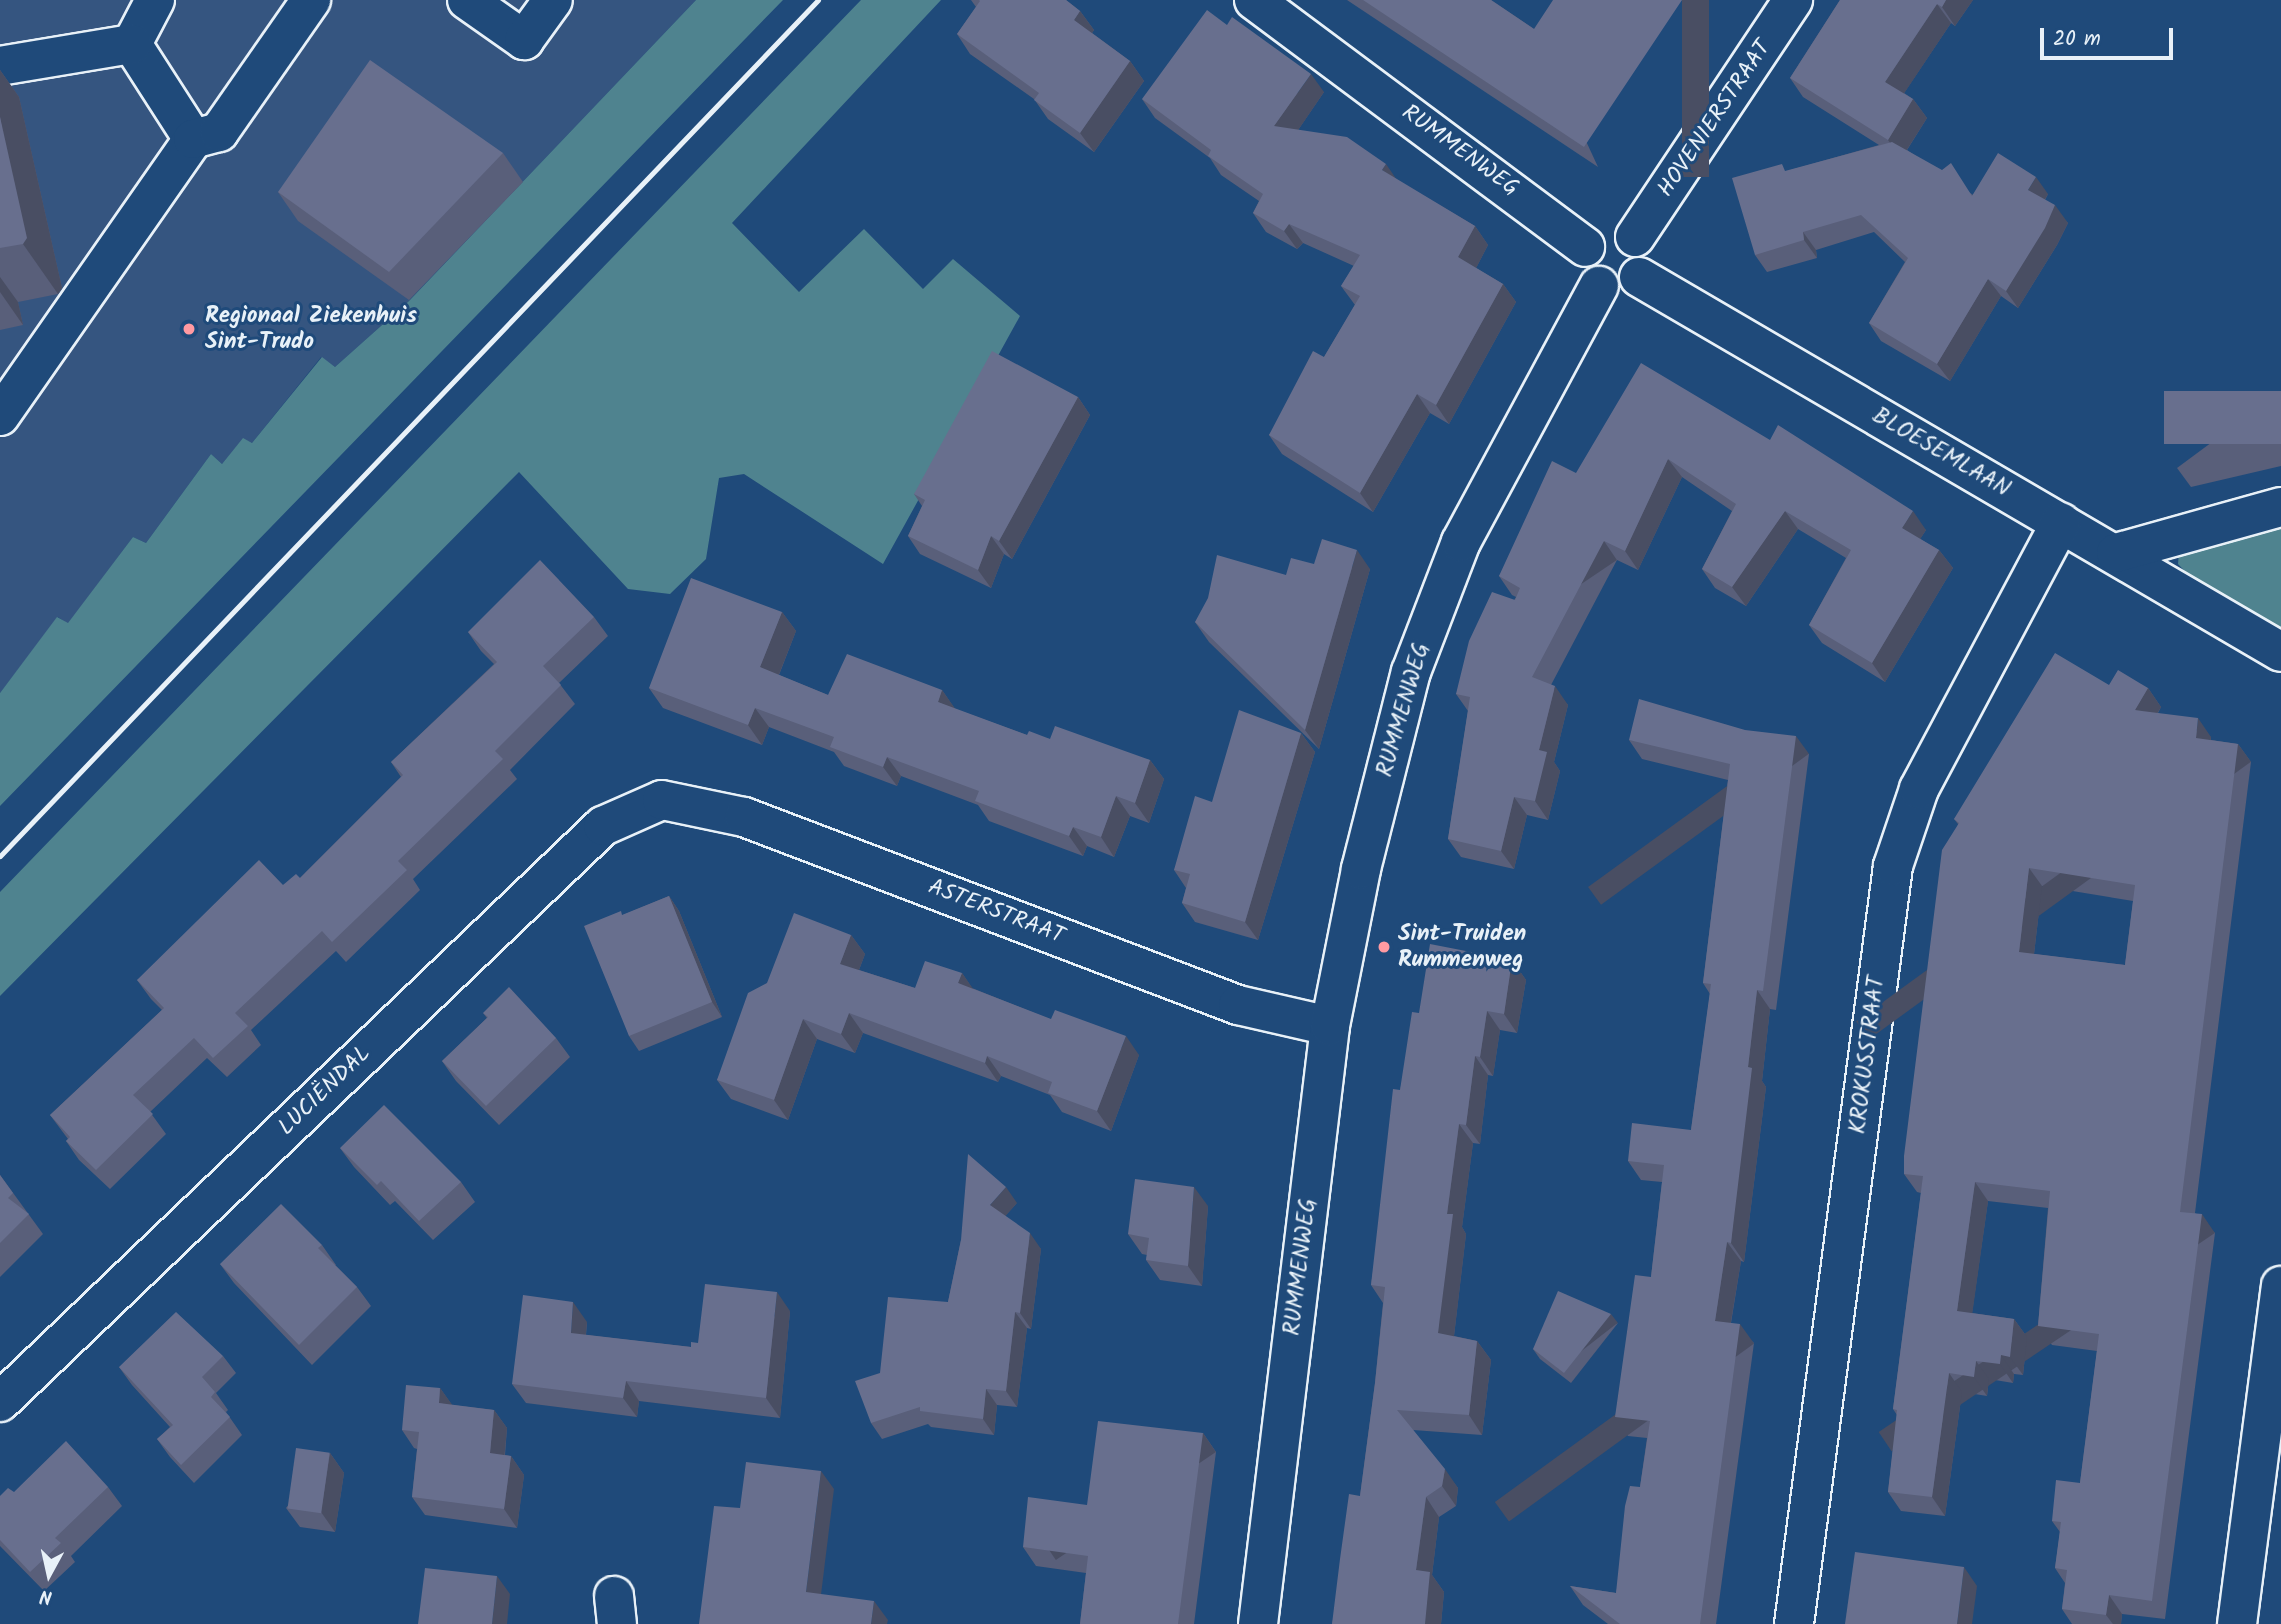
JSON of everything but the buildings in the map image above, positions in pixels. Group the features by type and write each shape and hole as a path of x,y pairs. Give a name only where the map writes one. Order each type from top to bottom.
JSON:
{"street":[{"path":"131,44 155,0"},
{"path":"0,416 193,139 219,132 311,0"},
{"path":"467,0 524,40 553,0"},
{"name":"RUMMENWEG","path":"1254,0 1585,247"},
{"name":"HOVENIERSTRAAT","path":"1635,237 1793,0"},
{"path":"0,66 131,44"},
{"path":"131,44 193,139"},
{"path":"1607,229 1622,229 1635,237 1643,249 1639,277 1628,286 1599,286 1586,269 1585,247 1607,229"},
{"name":"BLOESEMLAAN","path":"1639,277 2281,652"},
{"name":"RUMMENWEG","path":"1258,1624 1330,1026 1361,869 1411,672 1461,542 1599,286"},
{"path":"2116,554 2281,507"},
{"name":"KROKUSSTRAAT","path":"1794,1624 1893,866 1919,789 2061,522"},
{"name":"ASTERSTRAAT","path":"662,800 744,817 1238,1005 1330,1026"},
{"name":"LUCIËNDAL","path":"0,1402 603,826 662,800"},
{"path":"2237,1624 2281,1286"}],"shaded area":[{"name":"Regionaal Ziekenhuis Sint-Trudo","path":"0,0 696,0 409,301 335,367 321,357 252,443 243,439 222,464 211,454 146,543 133,537 68,624 58,617 0,693"}],"green space":[{"path":"696,0 783,0 0,806 0,693 57,617 68,623 133,537 146,543 211,454 222,464 243,438 252,443 322,357 335,367 409,301"},
{"path":"861,0 941,0 732,223 799,292 864,229 923,289 953,259 1020,316 883,564 744,474 719,478 706,559 670,594 628,589 519,472 0,996 0,892"},
{"path":"2281,518 2281,629 2192,579 2178,564 2179,552"}],"railway":[{"path":"0,856 818,0"}],"place":[{"name":"Regionaal Ziekenhuis Sint-Trudo","path":"189,329"},
{"name":"Sint-Truiden Rummenweg","path":"1384,947"}]}
